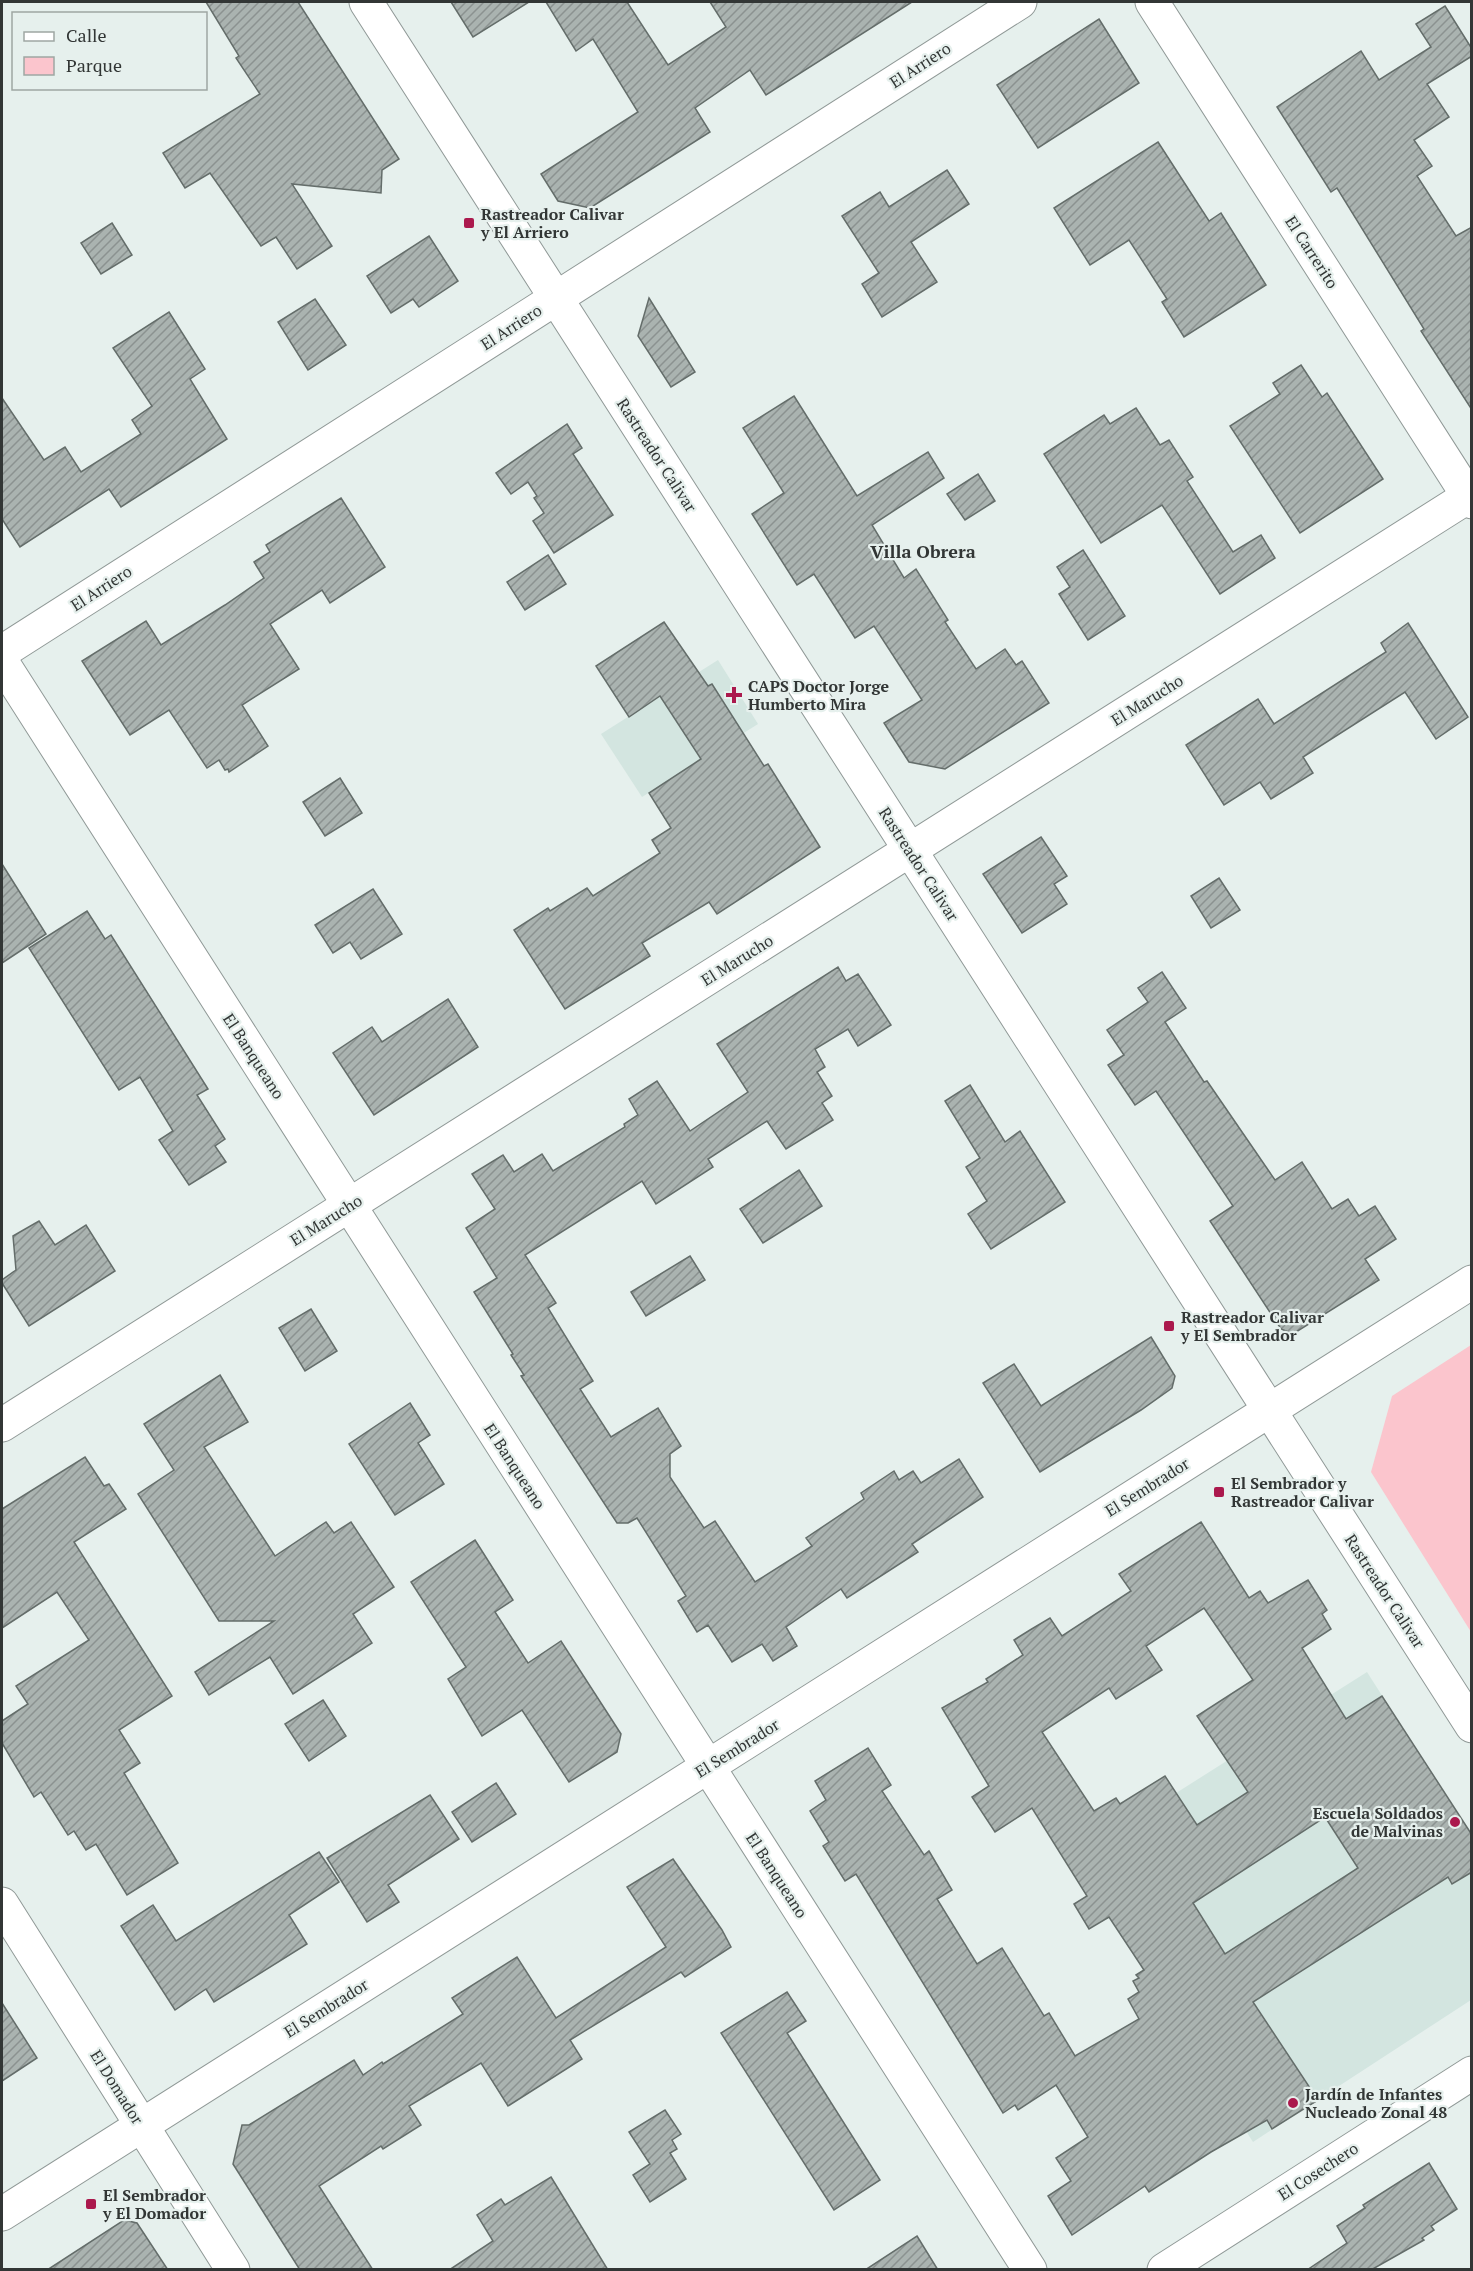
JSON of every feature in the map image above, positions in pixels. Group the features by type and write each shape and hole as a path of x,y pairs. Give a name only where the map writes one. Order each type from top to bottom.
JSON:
{"street":[{"name":"Rastreador Calivar","path":"366,2 1472,1726"},
{"name":"El Arriero","path":"2,651 1020,2"},
{"name":"El Carrerito","path":"1152,2 1470,498"},
{"name":"El Marucho","path":"2,1425 1470,498"},
{"name":"El Banqueano","path":"2,662 1030,2270"},
{"name":"El Sembrador","path":"2,2214 1472,1282"},
{"name":"El Domador","path":"2,1904 233,2270"},
{"name":"El Cosechero","path":"1164,2270 1472,2073"}],"shaded area":[{"path":"718,660 758,724 642,797 601,734"},
{"path":"1367,1672 1471,1835 1471,2000 1253,2142 1072,1859"}],"green space":[{"path":"1471,1345 1471,1632 1371,1472 1392,1396"}],"building":[{"path":"206,2 298,2 399,159 382,170 381,193 292,184 332,246 297,269 276,237 261,246 210,173 185,188 163,153 260,94 236,58 239,56"},
{"path":"451,2 529,2 473,37"},
{"path":"546,2 627,2 668,65 726,27 710,2 912,2 766,95 750,70 695,108 710,132 590,208 558,201 541,174 638,112 593,39 576,51"},
{"path":"1445,6 1472,49 1472,56 1427,84 1449,117 1414,140 1432,166 1417,176 1456,236 1472,227 1472,410 1421,331 1424,329 1337,188 1331,192 1277,107 1361,51 1379,80 1431,47 1416,24"},
{"path":"1099,19 1139,83 1038,148 997,85"},
{"path":"1158,142 1209,221 1221,213 1266,285 1184,337 1162,302 1167,299 1129,240 1090,265 1054,208"},
{"path":"947,170 969,204 911,242 937,282 882,317 862,284 879,273 842,216 880,192 889,207"},
{"path":"112,223 132,255 101,274 81,243"},
{"path":"429,236 458,281 419,307 413,299 391,313 367,276"},
{"path":"649,298 695,372 671,387 638,336"},
{"path":"315,299 346,345 308,370 278,322"},
{"path":"169,312 205,369 190,379 227,439 121,507 109,489 20,547 2,519 2,398 44,460 65,447 81,472 141,434 132,420 152,406 113,348"},
{"path":"1301,365 1322,397 1327,393 1383,479 1300,533 1230,426 1280,394 1273,383"},
{"path":"794,396 857,496 928,452 944,478 872,525 904,578 916,569 948,620 945,622 976,669 1005,649 1016,665 1022,661 1049,703 945,769 909,762 884,723 922,700 874,626 855,638 814,574 797,585 752,514 784,493 743,428"},
{"path":"1136,408 1160,445 1169,440 1193,477 1187,481 1233,552 1261,535 1275,558 1220,594 1162,505 1101,543 1044,454 1104,415 1110,424"},
{"path":"567,424 582,448 573,454 613,515 554,553 533,521 544,513 534,498 537,496 528,482 511,494 496,473"},
{"path":"978,474 995,501 965,520 947,494"},
{"path":"341,498 385,567 330,603 322,590 270,624 299,669 242,705 268,746 229,772 219,760 207,768 169,710 130,735 82,661 146,621 161,645 225,605 264,578 254,562 270,552 266,545"},
{"path":"1083,550 1125,616 1088,640 1059,594 1070,587 1057,567"},
{"path":"548,555 566,584 525,610 507,582"},
{"path":"664,622 708,686 712,684 764,766 768,764 820,847 717,914 709,902 642,943 650,956 565,1009 514,930 548,908 550,911 587,888 593,896 660,853 652,840 671,828 649,793 701,759 660,696 629,717 596,666"},
{"path":"1408,623 1468,717 1436,739 1405,692 1303,757 1313,773 1271,799 1260,782 1224,805 1186,745 1258,699 1274,724 1386,652 1381,643"},
{"path":"340,778 362,813 325,836 303,802"},
{"path":"1041,837 1067,876 1054,884 1067,904 1022,933 983,874"},
{"path":"2,864 46,934 2,963"},
{"path":"1219,878 1240,910 1211,928 1191,896"},
{"path":"373,889 402,934 361,959 350,942 333,953 315,925"},
{"path":"87,911 105,939 111,935 208,1089 197,1095 225,1139 215,1146 226,1162 189,1185 159,1140 173,1131 140,1077 119,1090 29,948"},
{"path":"838,967 846,981 858,974 891,1025 858,1046 848,1029 815,1049 825,1067 817,1072 832,1096 822,1103 833,1120 786,1149 767,1121 708,1159 713,1167 656,1204 642,1181 525,1255 556,1303 548,1308 593,1381 580,1389 611,1437 658,1408 681,1446 670,1454 670,1477 704,1528 715,1521 755,1582 812,1546 806,1538 864,1499 861,1493 894,1471 899,1480 913,1471 921,1483 959,1459 983,1497 912,1544 918,1552 847,1598 841,1589 786,1627 797,1646 773,1661 762,1644 732,1662 708,1625 697,1632 678,1601 686,1596 637,1518 628,1523 617,1523 521,1376 524,1375 511,1355 513,1354 474,1292 497,1278 466,1228 495,1209 472,1174 503,1155 514,1172 542,1154 553,1171 625,1127 624,1124 638,1115 629,1099 657,1081 690,1131 748,1092 717,1044"},
{"path":"1162,972 1186,1008 1165,1022 1204,1082 1207,1081 1275,1180 1302,1162 1332,1209 1348,1199 1359,1216 1375,1206 1396,1239 1365,1259 1379,1280 1293,1334 1281,1329 1210,1221 1233,1206 1156,1091 1135,1105 1108,1065 1124,1055 1107,1030 1148,1002 1138,988"},
{"path":"448,999 478,1047 374,1115 333,1053 372,1027 382,1042"},
{"path":"970,1085 1005,1142 1020,1131 1065,1202 991,1249 968,1214 987,1201 966,1167 980,1158 945,1101"},
{"path":"799,1170 822,1206 763,1243 740,1209"},
{"path":"39,1221 55,1245 86,1225 115,1271 29,1326 2,1280 16,1270 13,1236"},
{"path":"690,1256 705,1280 646,1316 631,1292"},
{"path":"311,1309 337,1351 305,1371 279,1328"},
{"path":"1151,1337 1175,1376 1172,1388 1141,1410 1040,1472 983,1383 1014,1364 1041,1406"},
{"path":"220,1375 248,1422 204,1447 275,1556 326,1522 334,1533 351,1522 394,1587 353,1614 372,1643 293,1694 270,1657 209,1695 195,1672 274,1621 219,1621 138,1494 174,1470 144,1424"},
{"path":"410,1403 430,1435 418,1443 444,1484 395,1515 349,1444"},
{"path":"85,1457 104,1486 109,1484 126,1509 74,1542 172,1696 119,1730 140,1763 124,1773 178,1863 127,1895 96,1844 86,1850 74,1831 68,1835 41,1792 34,1797 2,1743 2,1721 28,1704 16,1686 89,1640 57,1592 2,1628 2,1509"},
{"path":"1201,1522 1249,1598 1260,1591 1268,1603 1308,1580 1327,1610 1322,1614 1331,1629 1302,1648 1346,1719 1382,1696 1472,1835 1472,1872 1452,1884 1448,1877 1253,2002 1318,2100 1272,2129 1267,2120 1211,2152 1149,2192 1145,2186 1072,2235 1048,2196 1071,2181 1056,2158 1088,2137 1056,2085 1018,2110 1015,2105 1003,2113 856,1874 845,1881 823,1846 829,1842 810,1811 826,1800 815,1781 868,1748 891,1785 882,1791 924,1855 929,1851 952,1890 937,1899 977,1964 1002,1948 1044,2016 1049,2013 1075,2056 1139,2019 1128,1999 1139,1992 1133,1981 1139,1978 1136,1975 1144,1970 1109,1917 1089,1929 1074,1904 1087,1896 1032,1808 995,1832 972,1797 989,1786 942,1708 988,1682 986,1679 1023,1655 1014,1640 1030,1630 1050,1618 1062,1636 1131,1591 1119,1574","holes":["1204,1608 1253,1680 1197,1716 1248,1792 1197,1825 1165,1776 1120,1804 1116,1798 1094,1811 1042,1732 1109,1688 1116,1699 1162,1670 1146,1646","1325,1817 1358,1868 1225,1954 1193,1903"]},
{"path":"475,1540 513,1600 495,1612 528,1663 561,1641 621,1734 617,1752 569,1782 522,1710 482,1736 448,1679 466,1667 411,1582"},
{"path":"323,1700 346,1736 309,1761 285,1724"},
{"path":"496,1783 516,1814 472,1842 452,1812"},
{"path":"430,1795 459,1839 388,1885 399,1902 367,1922 327,1858"},
{"path":"319,1852 339,1882 289,1915 307,1944 214,2002 206,1989 175,2010 121,1926 153,1905 176,1941"},
{"path":"673,1859 722,1930 731,1947 685,1977 681,1972 570,2040 582,2059 508,2106 481,2063 409,2106 421,2125 383,2149 381,2146 319,2186 373,2270 300,2270 233,2164 242,2125 249,2125 354,2060 363,2075 382,2062 383,2064 463,2014 452,1998 517,1957 556,2018 666,1947 627,1887"},
{"path":"787,1992 806,2021 787,2033 880,2180 834,2210 721,2033"},
{"path":"2,2003 37,2058 2,2081"},
{"path":"665,2110 681,2134 672,2140 677,2149 670,2153 686,2179 650,2202 633,2175 650,2164 629,2132"},
{"path":"1429,2163 1457,2209 1431,2226 1434,2230 1422,2238 1424,2240 1371,2270 1307,2270 1347,2243 1337,2226 1365,2208 1363,2205"},
{"path":"551,2177 608,2270 449,2270 493,2241 477,2215 501,2199 505,2205"},
{"path":"124,2220 137,2223 168,2270 47,2270"},
{"path":"917,2236 938,2270 865,2270"}],"place":[{"name":"Rastreador Calivar y El Arriero","path":"469,223"},
{"name":"CAPS Doctor Jorge Humberto Mira","path":"734,695"},
{"name":"Rastreador Calivar y El Sembrador","path":"1169,1326"},
{"name":"El Sembrador y Rastreador Calivar","path":"1219,1492"},
{"name":"Escuela Soldados de Malvinas","path":"1455,1822"},
{"name":"Jardín de Infantes Nucleado Zonal 48","path":"1293,2103"},
{"name":"El Sembrador y El Domador","path":"91,2204"}],"district":[{"name":"Villa Obrera","path":"923,551"}]}
